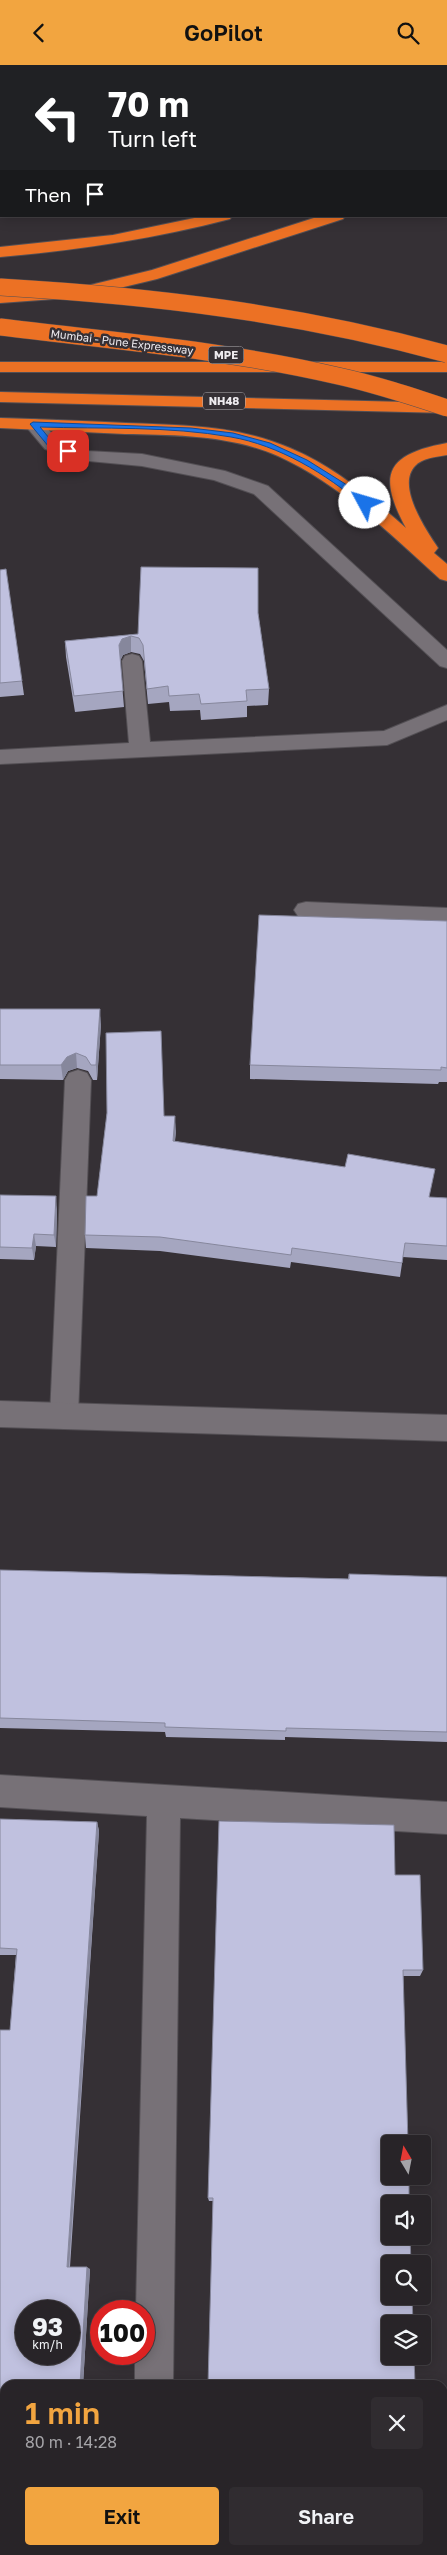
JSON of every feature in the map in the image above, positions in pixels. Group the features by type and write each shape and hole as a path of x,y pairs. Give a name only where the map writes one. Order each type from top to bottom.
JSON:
{"highway":[{"path":"0,252 83,246 168,231 220,217"},
{"path":"0,299 82,292 157,274 334,217"},
{"path":"0,287 92,291 204,303 297,317 385,335 447,354"},
{"name":"Mumbai - Pune Expressway","path":"0,327 193,350 289,365 359,381 447,408"},
{"path":"0,367 447,367"},
{"name":"NH48","path":"0,397 447,408"},
{"path":"0,423 191,430 233,435 268,445 304,462 352,491 446,574"},
{"path":"446,574 412,523 399,486 400,471 408,460 427,451 447,449"}],"street":[{"path":"33,424 52,445 85,456 142,460 218,475 261,490 447,661"},
{"path":"132,661 140,750"},
{"path":"0,757 387,738 447,712"},
{"path":"306,910 447,916"},
{"path":"64,1416 78,1080"},
{"path":"0,1414 447,1428"},
{"path":"0,1791 447,1818"},
{"path":"154,2380 164,1801"}],"building":[{"path":"141,567 258,568 258,613 269,689 246,690 247,701 201,704 199,694 169,696 168,686 147,689 143,645 139,638 131,636 122,639 119,645 123,691 74,696 65,641 138,634"},
{"path":"6,569 22,681 0,683 0,570"},
{"path":"259,915 447,921 447,1068 441,1067 441,1070 250,1065"},
{"path":"0,1009 100,1009 96,1065 91,1065 86,1057 76,1053 67,1057 61,1065 0,1065"},
{"path":"161,1031 164,1116 175,1116 173,1141 345,1167 348,1154 435,1169 429,1197 447,1198 447,1246 405,1243 402,1263 292,1248 291,1255 160,1237 85,1235 86,1196 97,1196 107,1113 106,1033"},
{"path":"0,1195 56,1196 54,1235 34,1234 32,1248 0,1247"},
{"path":"0,1570 349,1579 349,1574 447,1577 447,1732 286,1728 286,1731 165,1727 165,1723 0,1718"},
{"path":"0,1819 97,1822 67,2267 87,2267 80,2380 0,2380 0,2030 10,2030 17,1949 0,1948"},
{"path":"219,1821 394,1825 395,1875 420,1875 423,1970 403,1970 408,2135 381,2135 381,2185 409,2185 409,2195 381,2195 381,2245 410,2245 411,2255 381,2255 381,2305 412,2305 413,2315 381,2315 381,2365 414,2365 415,2380 208,2380 213,2198 208,2198"}],"route":[{"path":"68,451 52,445 33,424 191,430 233,435 268,445 304,462 352,491 365,503"}]}
